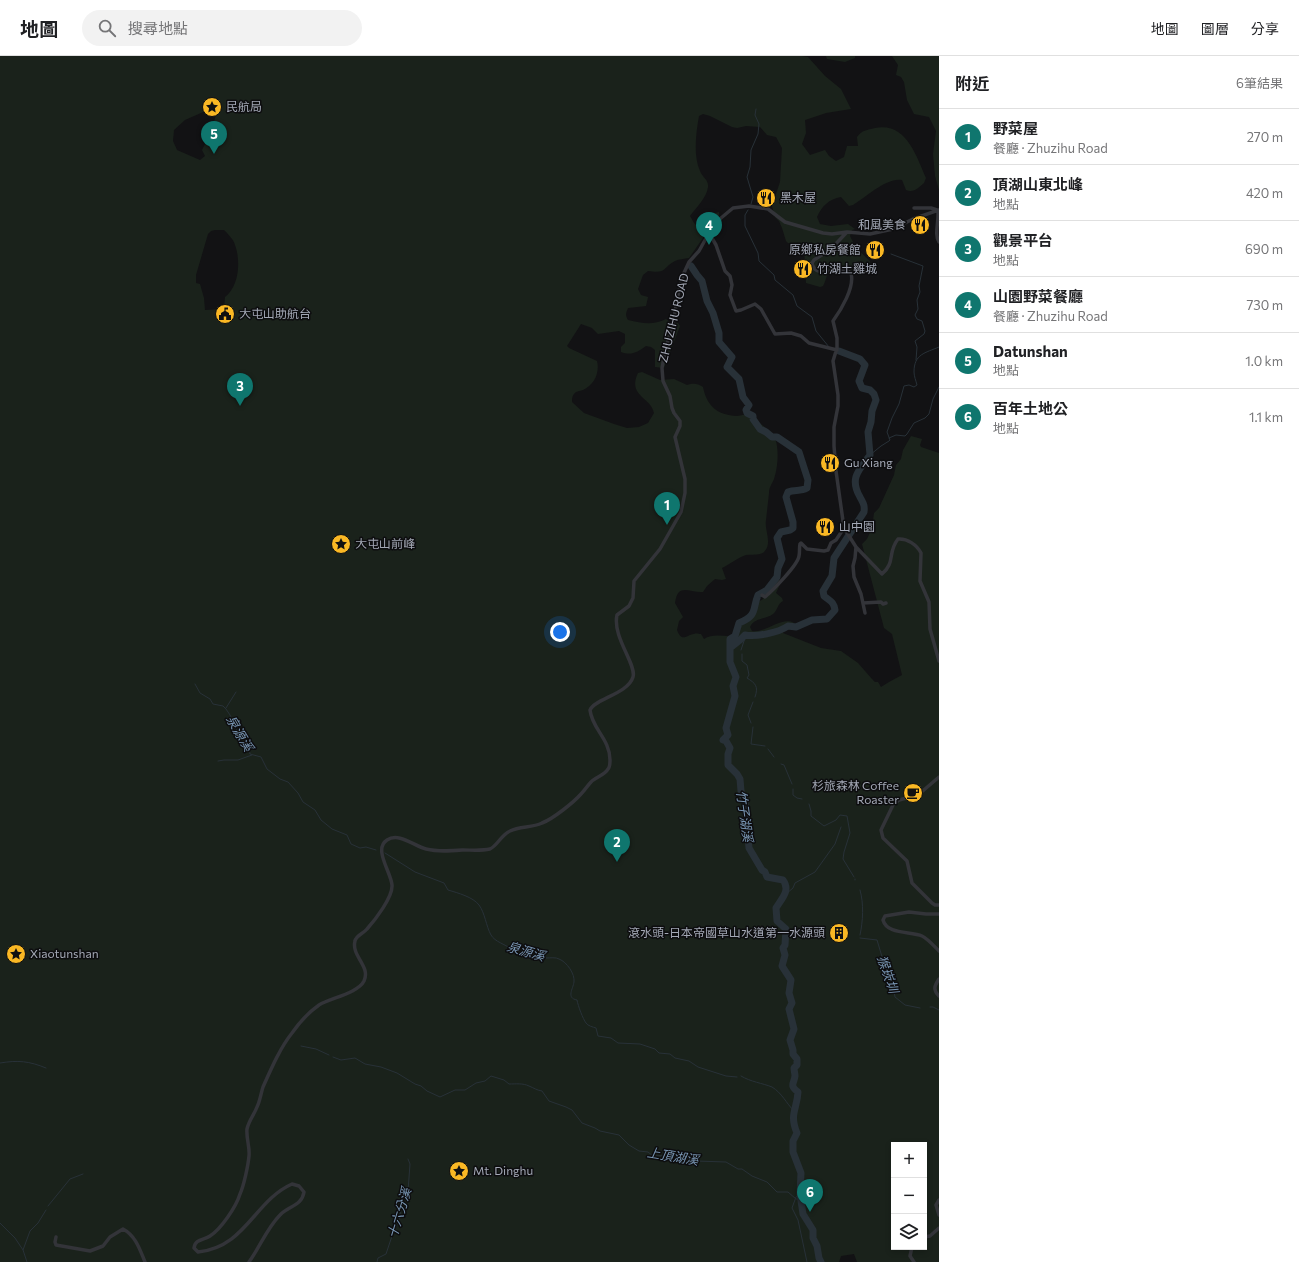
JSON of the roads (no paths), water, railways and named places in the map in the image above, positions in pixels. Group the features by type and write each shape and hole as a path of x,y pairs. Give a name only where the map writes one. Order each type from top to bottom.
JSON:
{"street":[{"name":"ZHUZIHU ROAD","path":"249,1262 269,1228 280,1214 300,1202 304,1192 300,1186 292,1184 276,1194 257,1213 242,1232 224,1245 204,1252 198,1252 194,1248 194,1244 215,1232 231,1212 240,1195 249,1156 247,1132 249,1123 258,1106 263,1087 287,1040 311,1012 327,1001 347,993 363,982 365,978 364,966 354,950 355,939 368,928 390,896 392,887 391,877 382,855 381,850 383,844 387,840 400,838 426,849 441,852 490,849 495,846 509,831 535,825 550,818 570,804 593,780 603,775 609,769 610,759 607,743 592,719 590,710 593,705 620,691 631,681 633,677 633,668 619,638 616,620 617,615 629,606 633,598 634,581 660,549 683,506 685,479 675,442 680,421 672,408 670,396 663,380 662,368 666,347 673,324 682,275 689,262 699,251 709,233 728,211 738,207 749,206 768,209 785,222 832,234 847,232 870,234 893,229 912,219 938,211"},
{"path":"914,208 931,208 938,211 939,220 936,235 939,242"},
{"path":"847,232 831,249 814,260 812,263 813,268 816,270 830,272 846,270 851,273 852,278 848,294 840,312 833,321 837,338 837,350 833,361 838,400 834,427 834,446 844,528 856,547 882,574 890,565 891,552 898,539 912,543 919,550 921,553 920,581 929,602 930,629 939,661"},
{"path":"709,233 716,245 725,271 730,276 732,286 730,295 736,311 755,304 761,308 776,334 791,333 801,336 809,343 837,350"},
{"path":"762,595 765,597 771,592 796,563 799,556 801,543 807,549 828,550 831,543 836,540 844,528"},
{"path":"856,547 853,566 854,577 861,594 864,613"},
{"path":"863,604 881,602 883,604 886,603"},
{"path":"939,778 918,795 899,800 893,805 881,830 883,838 906,861 912,883 932,903 939,905"},
{"path":"939,914 909,912 885,916 883,920 884,923 895,930 922,936 939,951"},
{"path":"939,979 934,986 935,991 939,996"},
{"path":"939,1200 936,1205 939,1215"},
{"path":"927,1236 930,1236 939,1228"},
{"path":"56,1237 56,1245 90,1251 103,1246 110,1238 123,1229 128,1232 138,1245 145,1262"},
{"path":"911,1250 910,1256 914,1262"}],"waterway":[{"path":"751,204 753,197 747,177 750,167 751,150 758,134 759,124 755,115 756,109"},
{"path":"748,210 745,215 745,226 758,253 759,261 774,275 775,280 793,295 797,306 812,317 816,331 829,347"},
{"path":"891,254 923,266 919,286 920,292 917,300 918,309 915,315 917,319 922,321 925,331 924,334 915,341 917,347 916,360"},
{"path":"691,266 702,281 707,301 713,313 719,333 719,342 732,357 727,367 739,379 743,397 749,405 746,410 747,413 753,416 753,419 760,429 772,437 777,437 799,452 808,480 807,488 788,492 786,497 793,522 793,528 781,532 777,538 782,559 778,568 777,577 767,590 758,595 752,615 739,623 735,636 730,639 730,648"},
{"path":"870,455 890,440 887,432 899,404 904,386 909,385 914,387 917,385 914,372 916,361 921,355 939,347"},
{"name":"竹子湖溪","path":"821,1262 817,1246 813,1238 813,1230 803,1214 800,1194 801,1173 793,1152 793,1141 797,1133 794,1121 794,1112 798,1092 793,1086 795,1076 794,1068 797,1065 797,1059 793,1054 790,1040 794,1029 789,1009 792,1003 789,993 791,980 782,966 785,955 783,948 785,945 786,929 777,921 776,908 784,895 786,888 783,880 767,877 749,848 745,801 741,791 740,779 728,765 728,754 730,748 726,741 723,740 728,735 726,728 735,696 733,686 736,677 730,662 730,648 745,635 767,634 779,631 788,626 796,627 812,620 827,619 835,610 833,603 824,596 823,591 832,576 834,558 864,512 864,506 855,485 855,479 859,470 870,455 868,432 872,411 876,400 874,394 870,390 862,388 859,381 865,365 860,359 839,351"},
{"path":"889,438 896,435 905,436 914,423 925,418 929,414 933,399 939,387"},
{"name":"猴崁圳","path":"741,650 746,635"},
{"name":"猴崁圳","path":"742,654 742,661 747,665 749,675 747,678 756,685 757,690 755,697"},
{"name":"泉源溪","path":"195,684 200,693 210,699 213,704 223,706 226,709 238,733 244,736 248,743 250,754 261,757 267,769 280,779 288,782 298,793 303,802 315,810 321,820 332,829 347,835 351,844 360,848 366,847 376,850"},
{"path":"226,708 236,692"},
{"name":"猴崁圳","path":"751,723 748,715 753,702"},
{"name":"猴崁圳","path":"753,727 751,744 765,746"},
{"name":"猴崁圳","path":"768,749 774,757"},
{"path":"218,761 238,760 252,755"},
{"name":"猴崁圳","path":"781,764 784,765 792,784"},
{"name":"猴崁圳","path":"793,789 793,795 802,799"},
{"name":"猴崁圳","path":"809,804 811,816 824,826 836,820 840,815 847,816 850,833 843,859 854,877"},
{"path":"786,894 793,888 795,883 815,872 835,844 841,827"},
{"name":"泉源溪","path":"385,853 415,872 444,883 448,890 476,902 483,912 491,935 506,946 511,949 522,948 542,953 546,958 556,958 568,965 574,979 571,995 577,1000 579,1009 588,1025 596,1028 598,1036 611,1038 618,1043 640,1044 655,1049 659,1053 670,1054 675,1058 689,1061 698,1067 726,1076 737,1077"},
{"name":"猴崁圳","path":"860,890 863,912 860,935"},
{"name":"猴崁圳","path":"860,938 877,940 886,970 891,979 895,997 905,1005 920,1008"},
{"name":"猴崁圳","path":"930,1007 939,1010"},
{"name":"上頂湖溪","path":"301,1046 316,1049 329,1055"},
{"name":"上頂湖溪","path":"333,1057 341,1060 355,1058 365,1064 381,1067 397,1073 440,1097 455,1090 465,1090 476,1083 485,1081 491,1076 504,1080 509,1084 527,1085 542,1091 549,1101 572,1110 582,1123 600,1131 619,1135 629,1145 639,1151 648,1152 653,1156 680,1155 696,1161 726,1162 767,1182 777,1192 788,1192 796,1199 801,1199"},
{"path":"0,1063 23,1062 46,1068"},
{"name":"泉源溪","path":"741,1076 772,1087 779,1092 794,1111"},
{"name":"十六分溪","path":"377,1262 378,1258 386,1254 400,1217 401,1202 408,1191 410,1164 408,1159"},
{"path":"48,1206 70,1179 83,1174"},
{"path":"800,1194 796,1197 792,1208 798,1220 807,1262"},
{"path":"27,1262 23,1250 30,1231 38,1223 46,1210"},
{"path":"0,1223 15,1238 23,1250"}],"place":[{"name":"民航局","path":"212,107"},
{"name":"Datunshan","path":"214,154"},
{"name":"黑木屋","path":"766,198"},
{"name":"和風美食","path":"920,225"},
{"name":"山園野菜餐廳","path":"709,245"},
{"name":"原鄉私房餐館","path":"875,250"},
{"name":"竹湖土雞城","path":"803,269"},
{"name":"大屯山助航台","path":"225,314"},
{"name":"觀景平台","path":"240,406"},
{"name":"Gu Xiang","path":"830,463"},
{"name":"野菜屋","path":"667,525"},
{"name":"山中園","path":"825,527"},
{"name":"大屯山前峰","path":"341,544"},
{"name":"杉旅森林 Coffee Roaster","path":"913,793"},
{"name":"頂湖山東北峰","path":"617,862"},
{"name":"滾水頭-日本帝國草山水道第一水源頭","path":"839,933"},
{"name":"Xiaotunshan","path":"16,954"},
{"name":"Mt. Dinghu","path":"459,1171"},
{"name":"百年土地公","path":"810,1212"}]}
